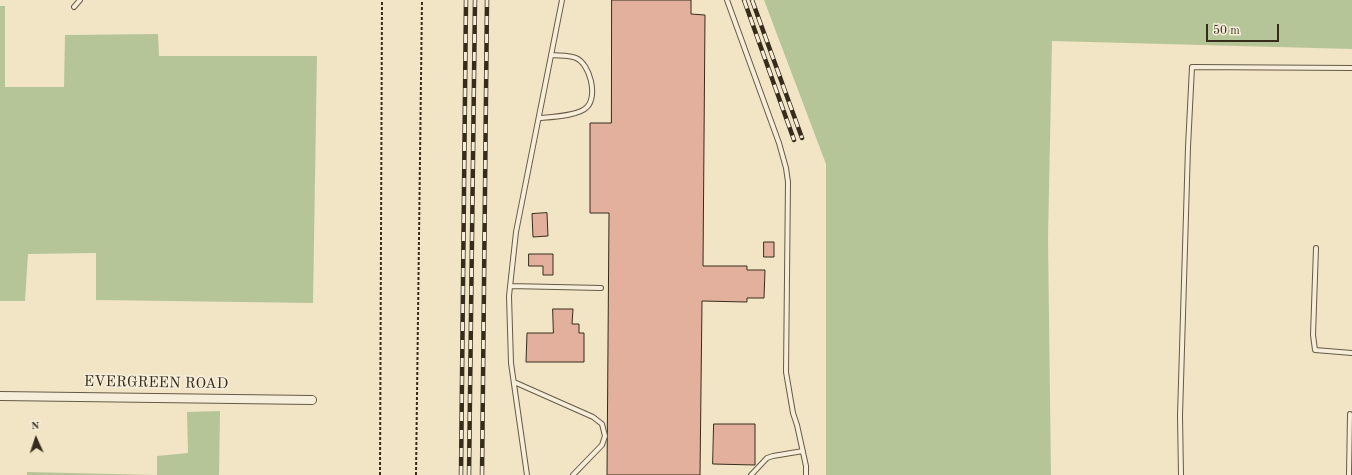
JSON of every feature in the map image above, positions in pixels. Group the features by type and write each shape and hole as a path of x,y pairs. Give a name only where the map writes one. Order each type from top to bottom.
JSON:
{"street":[{"name":"EVERGREEN ROAD","path":"0,396 312,400"}],"lane":[{"path":"74,7 80,0"},
{"path":"527,475 511,362 509,296 516,232 562,0"},
{"path":"727,0 767,109 786,168 788,182 786,372 793,413 806,466 806,475"},
{"path":"539,118 572,115 586,108 592,98 589,73 584,64 575,58 551,55"},
{"path":"1181,475 1181,392 1188,147 1192,67 1352,68"},
{"path":"1316,248 1313,335 1315,350 1352,353"},
{"path":"510,286 601,288"},
{"path":"514,382 594,417 602,424 605,436 602,445 573,475"},
{"path":"1349,475 1350,414"},
{"path":"751,475 767,458 803,451"}],"path":[{"path":"380,475 382,0"},
{"path":"416,475 422,0"}],"green space":[{"path":"764,0 1352,0 1352,49 1052,41 1048,238 1051,475 826,475 826,164"},
{"path":"0,6 5,6 5,87 64,87 65,35 158,34 159,56 317,56 313,303 96,300 96,253 28,254 25,301 0,301"},
{"path":"220,411 219,475 157,475 157,456 188,453 187,412"},
{"path":"27,472 157,475 27,475"}],"building":[{"path":"612,0 691,0 691,14 705,15 703,266 747,266 747,270 765,270 764,298 747,298 747,302 702,301 700,475 607,475 609,213 590,213 590,123 611,123"},
{"path":"547,213 548,236 533,237 532,214"},
{"path":"764,242 774,242 774,257 764,257"},
{"path":"529,254 553,254 553,275 543,275 543,266 529,266"},
{"path":"553,309 573,309 572,324 579,324 579,333 584,333 584,362 526,362 527,333 553,333"},
{"path":"714,424 755,424 755,465 713,464"}],"railway":[{"path":"461,475 466,0"},
{"path":"469,475 475,0"},
{"path":"482,475 487,0"},
{"path":"744,0 794,140"},
{"path":"752,0 802,138"}]}
